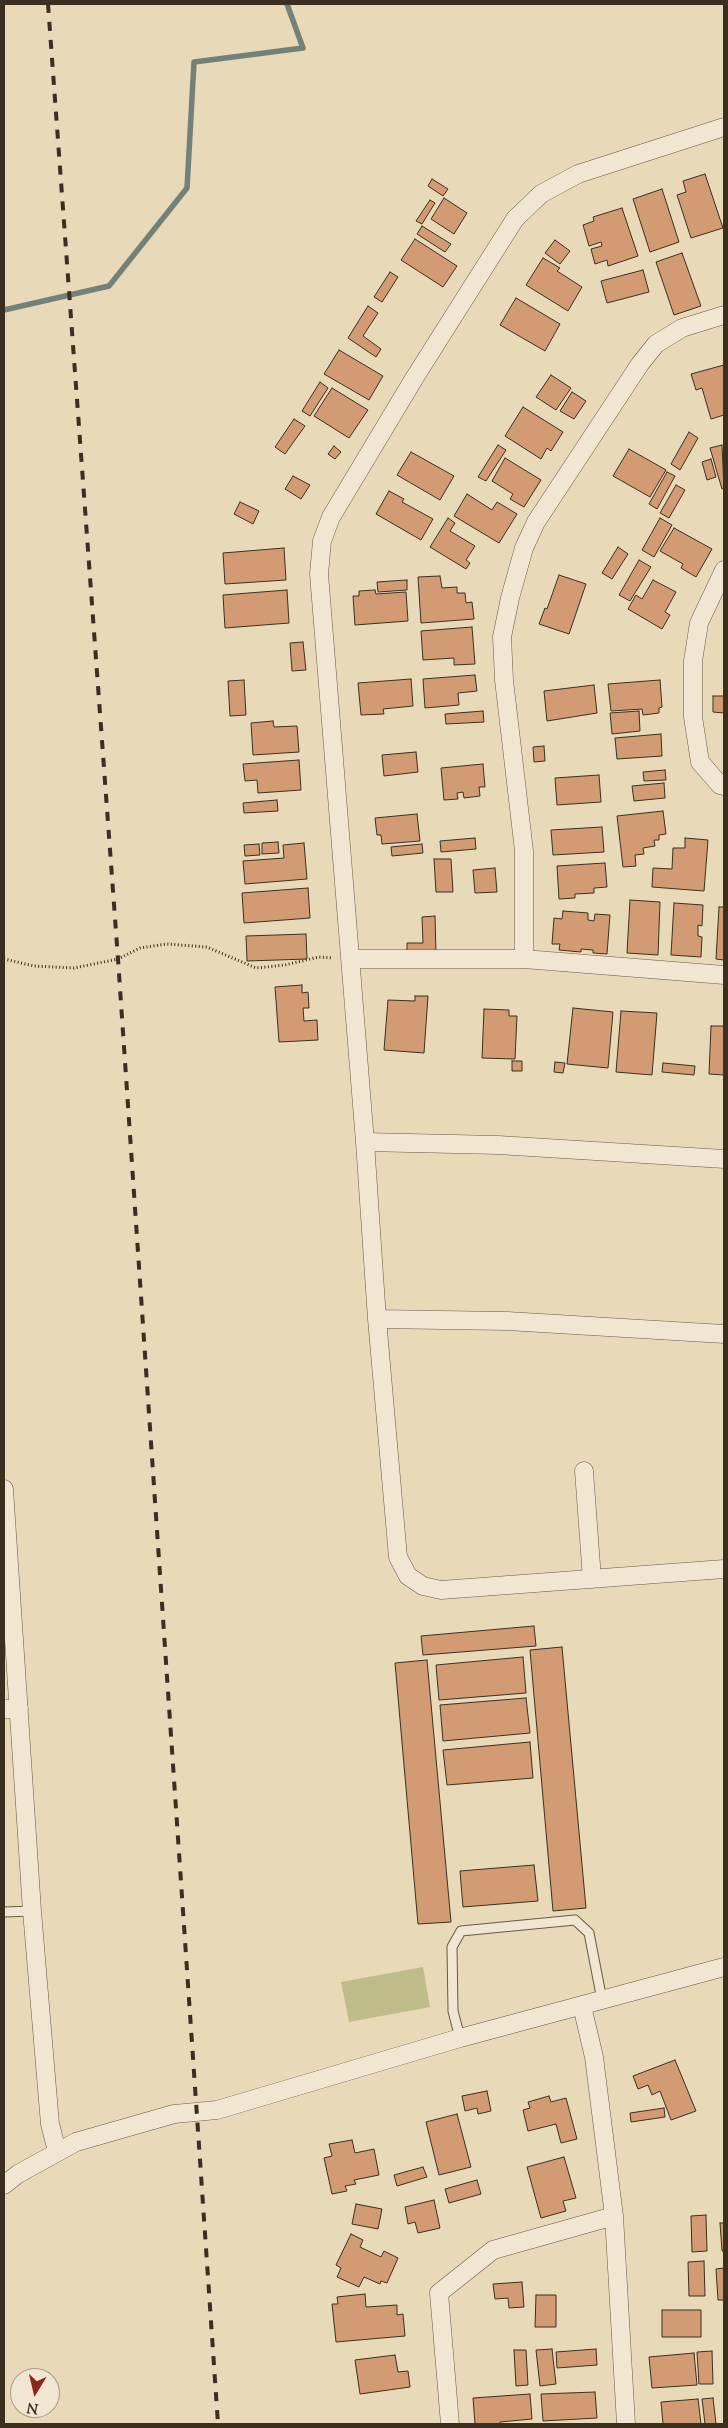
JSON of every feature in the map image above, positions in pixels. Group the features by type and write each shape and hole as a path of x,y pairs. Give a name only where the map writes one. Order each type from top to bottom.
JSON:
{"street":[{"path":"724,127 578,174 542,194 515,219 415,377 331,517 322,541 319,574 365,1142 377,1319 398,1557 408,1576 423,1586 441,1590 724,1569"},
{"path":"524,959 524,851 504,680 502,637 510,598 524,548 536,522 640,364 656,344 682,328 724,315"},
{"path":"724,570 698,622 693,660 693,717 700,762 724,786"},
{"path":"350,959 524,959 724,975"},
{"path":"365,1142 498,1145 724,1159"},
{"path":"377,1319 507,1320 724,1334"},
{"path":"584,1471 592,1579"},
{"path":"4,1490 11,1709 32,1911 50,2124 57,2151"},
{"path":"4,2185 57,2151 76,2142 174,2114 217,2110 460,2038 724,1967"},
{"path":"582,2006 594,2057 614,2216 626,2424"},
{"path":"450,2424 439,2293 492,2250 614,2216"}],"lane":[{"path":"4,1912 32,1911"},
{"path":"460,2038 454,2011 452,1947 461,1931 575,1920 588,1933 602,2000"}],"path":[{"path":"4,959 34,966 74,968 118,959 140,948 167,944 208,947 256,968 285,965 319,957 350,959"}],"shaded area":[{"path":"423,1967 430,2007 349,2022 341,1982"}],"building":[{"path":"705,174 723,228 691,238 677,195 686,192 683,181"},
{"path":"432,179 448,189 443,196 428,186"},
{"path":"662,189 679,242 650,252 633,199"},
{"path":"444,198 467,213 454,234 431,219"},
{"path":"430,200 435,203 422,224 416,221"},
{"path":"622,208 638,256 608,266 607,260 595,264 591,249 602,246 601,242 589,246 583,225 594,221 593,217"},
{"path":"422,226 451,244 445,252 417,234"},
{"path":"415,239 457,266 443,287 401,260"},
{"path":"555,240 570,251 560,264 545,253"},
{"path":"682,253 701,306 674,315 656,262"},
{"path":"543,258 560,268 557,271 582,287 568,311 526,285"},
{"path":"643,270 649,292 607,303 601,281"},
{"path":"390,272 398,277 382,302 374,297"},
{"path":"516,298 560,324 545,351 500,325"},
{"path":"368,306 378,313 363,336 381,349 376,357 348,338"},
{"path":"339,350 383,376 369,400 324,374"},
{"path":"724,365 724,415 711,419 702,388 696,390 691,374"},
{"path":"551,375 571,388 556,410 536,397"},
{"path":"320,382 328,388 310,416 302,411"},
{"path":"332,388 368,410 349,438 314,416"},
{"path":"572,392 586,401 574,419 560,411"},
{"path":"523,407 563,432 551,451 547,448 541,459 505,436"},
{"path":"294,419 305,426 285,454 275,447"},
{"path":"689,432 698,438 680,470 671,464"},
{"path":"498,445 506,450 486,481 478,477"},
{"path":"722,445 724,488 722,489 710,448"},
{"path":"334,446 341,452 335,459 328,454"},
{"path":"629,449 666,470 650,497 613,476"},
{"path":"411,452 454,476 440,500 397,475"},
{"path":"505,458 541,480 524,507 510,499 513,494 492,481"},
{"path":"711,459 716,477 707,480 702,462"},
{"path":"667,472 675,476 657,509 649,504"},
{"path":"293,476 310,485 301,499 285,489"},
{"path":"676,485 685,490 669,518 660,513"},
{"path":"389,491 404,499 402,502 433,519 421,540 376,514"},
{"path":"467,494 492,510 497,502 517,514 499,543 454,516"},
{"path":"240,502 259,511 253,524 234,514"},
{"path":"448,518 455,523 450,531 475,546 466,560 470,563 466,569 430,547"},
{"path":"660,518 672,525 654,557 642,550"},
{"path":"674,528 712,549 696,577 681,568 683,564 660,551"},
{"path":"618,547 628,554 612,579 602,573"},
{"path":"284,548 286,580 225,584 223,553"},
{"path":"639,560 651,567 630,601 619,595"},
{"path":"559,575 586,584 569,634 539,624 545,608 547,609"},
{"path":"440,576 442,588 457,587 457,593 465,593 466,603 472,602 474,619 421,623 418,577"},
{"path":"407,580 407,590 378,592 377,582"},
{"path":"653,580 676,592 665,612 670,615 662,629 628,609 636,595 642,599"},
{"path":"287,590 289,623 225,628 223,595"},
{"path":"375,590 376,594 406,592 408,621 355,625 353,596 359,596 359,591"},
{"path":"472,627 475,664 454,665 454,658 423,660 421,631"},
{"path":"303,642 306,670 292,671 290,643"},
{"path":"475,675 477,691 458,693 459,705 425,708 423,679"},
{"path":"411,679 413,706 383,709 384,714 361,715 358,683"},
{"path":"244,680 246,715 230,716 228,681"},
{"path":"660,680 662,707 659,708 659,713 643,715 642,709 611,711 608,684"},
{"path":"594,685 597,713 547,721 544,691"},
{"path":"713,696 724,696 724,713 713,712"},
{"path":"483,711 484,722 446,724 445,714"},
{"path":"639,711 640,731 612,734 610,713"},
{"path":"273,721 274,727 297,726 299,752 253,755 251,723"},
{"path":"661,734 662,756 617,759 615,738"},
{"path":"544,746 545,761 534,762 533,747"},
{"path":"416,752 418,772 384,776 382,755"},
{"path":"299,760 301,790 258,793 257,780 245,781 243,764"},
{"path":"483,764 485,787 479,787 480,796 464,798 463,792 457,793 458,799 444,800 441,768"},
{"path":"665,770 666,780 644,781 643,772"},
{"path":"599,775 601,802 557,805 555,778"},
{"path":"664,783 665,798 634,801 632,786"},
{"path":"277,800 278,811 244,813 243,803"},
{"path":"663,811 666,834 659,835 659,840 654,840 655,846 643,848 644,854 635,855 636,866 623,867 617,816"},
{"path":"417,814 420,841 382,844 381,835 377,835 375,818"},
{"path":"602,827 604,852 553,855 551,830"},
{"path":"475,838 476,849 441,852 440,841"},
{"path":"685,838 708,840 704,891 652,887 653,868 672,869 673,848 685,848"},
{"path":"278,842 279,853 262,854 262,843"},
{"path":"304,843 307,879 245,884 243,861 284,858 283,845"},
{"path":"259,844 260,855 245,856 244,845"},
{"path":"422,844 423,853 392,856 391,847"},
{"path":"434,859 451,859 453,892 436,892"},
{"path":"605,863 607,887 594,888 594,893 575,894 575,898 559,899 557,866"},
{"path":"495,868 497,892 475,893 473,870"},
{"path":"308,888 310,918 244,923 242,893"},
{"path":"630,900 660,902 658,955 627,953"},
{"path":"674,903 703,905 702,926 698,925 698,936 702,937 701,957 671,955"},
{"path":"719,907 724,907 724,960 716,959"},
{"path":"563,911 588,913 588,920 594,921 595,914 610,915 607,954 593,953 593,950 581,949 581,952 559,950 560,944 552,944 554,918 562,919"},
{"path":"435,916 436,954 407,955 407,943 423,943 422,917"},
{"path":"306,934 307,959 247,961 246,936"},
{"path":"302,985 302,993 308,992 309,1008 303,1008 304,1021 317,1020 318,1040 279,1042 275,987"},
{"path":"415,996 428,996 424,1053 384,1050 388,1000 415,1001"},
{"path":"573,1008 613,1012 608,1068 567,1064"},
{"path":"484,1009 509,1010 509,1016 517,1016 515,1059 482,1058"},
{"path":"621,1011 657,1013 652,1075 616,1072"},
{"path":"711,1026 724,1026 724,1075 709,1074"},
{"path":"512,1061 522,1061 522,1071 512,1071"},
{"path":"555,1062 565,1063 563,1073 554,1072"},
{"path":"663,1063 695,1066 694,1075 662,1072"},
{"path":"534,1626 536,1646 423,1655 421,1636"},
{"path":"562,1647 586,1908 553,1911 530,1650"},
{"path":"523,1657 526,1693 439,1700 436,1665"},
{"path":"427,1660 451,1922 418,1924 395,1663"},
{"path":"526,1698 530,1733 443,1741 440,1705"},
{"path":"530,1742 533,1778 447,1785 443,1750"},
{"path":"534,1865 538,1901 463,1907 460,1871"},
{"path":"675,2060 696,2111 671,2120 660,2091 652,2095 648,2085 638,2089 633,2076"},
{"path":"487,2091 491,2111 478,2114 477,2108 465,2111 462,2096"},
{"path":"549,2096 551,2102 566,2098 577,2139 561,2143 556,2124 528,2131 523,2110 530,2108 528,2102"},
{"path":"664,2108 665,2117 631,2122 630,2113"},
{"path":"457,2114 471,2167 439,2175 426,2122"},
{"path":"352,2140 355,2153 374,2149 379,2175 354,2180 356,2184 345,2186 347,2191 332,2194 324,2158 332,2156 329,2144"},
{"path":"564,2157 576,2198 563,2201 566,2211 541,2218 527,2167"},
{"path":"423,2167 427,2177 397,2186 394,2175"},
{"path":"477,2180 481,2194 449,2203 445,2189"},
{"path":"434,2200 440,2228 418,2233 415,2222 408,2224 405,2207"},
{"path":"356,2204 382,2209 378,2229 352,2224"},
{"path":"706,2215 707,2251 692,2252 691,2216"},
{"path":"720,2223 724,2223 724,2251 722,2251"},
{"path":"351,2234 363,2240 360,2247 381,2257 384,2251 398,2258 387,2283 381,2281 380,2284 364,2277 359,2287 337,2277 341,2268 336,2265"},
{"path":"704,2261 705,2296 689,2296 688,2262"},
{"path":"724,2268 724,2300 718,2300 716,2269"},
{"path":"522,2282 524,2307 509,2308 508,2298 495,2299 493,2284"},
{"path":"365,2294 366,2307 397,2305 397,2315 403,2314 405,2336 336,2342 332,2304 338,2304 337,2297"},
{"path":"536,2295 556,2295 556,2327 535,2327"},
{"path":"662,2310 701,2310 701,2337 662,2337"},
{"path":"552,2349 556,2384 540,2386 536,2350"},
{"path":"596,2349 597,2365 557,2368 556,2352"},
{"path":"514,2350 526,2350 528,2385 516,2386"},
{"path":"712,2351 713,2384 699,2384 697,2352"},
{"path":"694,2353 697,2385 652,2388 649,2357"},
{"path":"395,2355 398,2372 408,2371 410,2387 360,2394 355,2360"},
{"path":"595,2392 597,2418 543,2421 541,2394"},
{"path":"530,2394 532,2419 500,2422 500,2424 475,2424 473,2398"},
{"path":"713,2398 716,2424 705,2424 702,2399"},
{"path":"698,2399 701,2424 663,2424 661,2402"}],"waterway":[{"path":"4,310 109,286 187,188 194,62 303,48 287,4"}],"railway":[{"path":"48,4 118,959 218,2424"}]}
